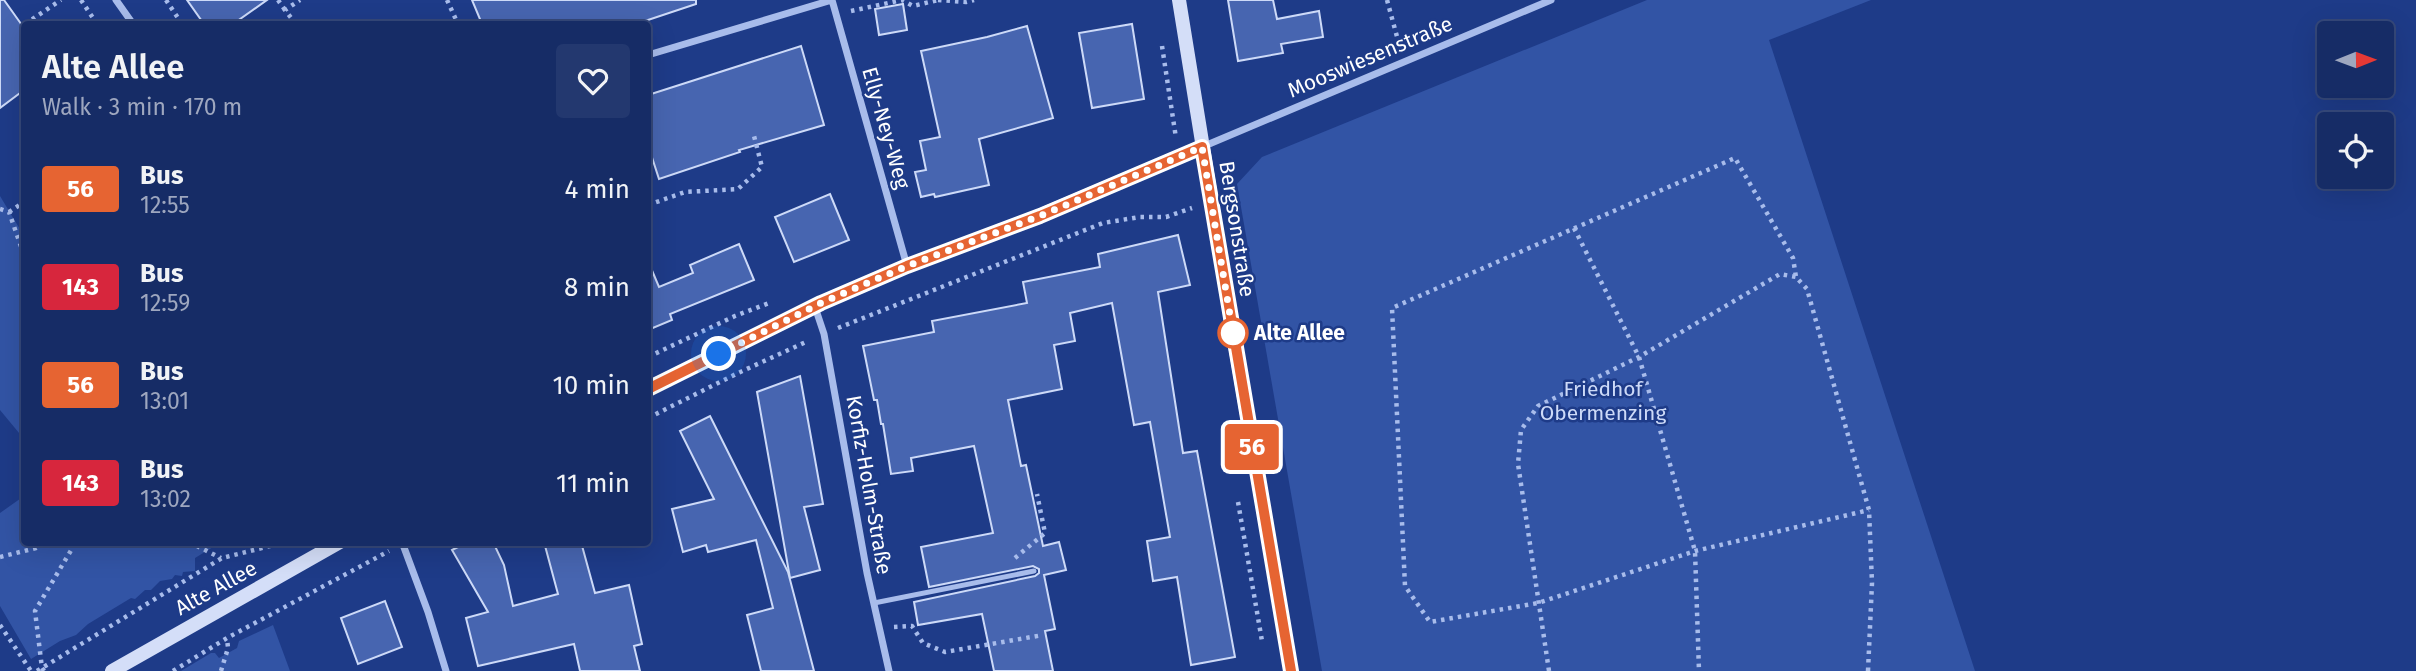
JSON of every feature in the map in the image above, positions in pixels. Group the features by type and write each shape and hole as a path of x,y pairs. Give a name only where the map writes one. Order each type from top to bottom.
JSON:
{"street":[{"path":"116,0 131,21"},
{"path":"651,54 832,0"},
{"name":"Elly-Ney-Weg","path":"832,0 907,266"},
{"name":"Bergsonstraße","path":"1179,0 1291,671"},
{"name":"Mooswiesenstraße","path":"1202,147 1551,0"},
{"path":"651,388 815,307 907,266 1040,216 1202,147"},
{"name":"Korfiz-Holm-Straße","path":"815,307 824,334 889,671"},
{"name":"Alte Allee","path":"112,671 333,546"},
{"path":"403,546 428,611 446,671"}],"lane":[{"path":"874,603 1034,571"}],"path":[{"path":"30,21 61,0"},
{"path":"80,0 95,21"},
{"path":"166,0 180,21"},
{"path":"278,0 294,21"},
{"path":"285,10 300,0"},
{"path":"447,0 457,21"},
{"path":"836,14 902,0 914,6 939,0 974,0"},
{"path":"1387,0 1404,62"},
{"path":"1160,34 1180,157"},
{"path":"651,203 685,192 738,189 762,167 752,132"},
{"path":"1868,671 1871,583 1869,510 1807,289 1796,277 1793,258 1735,158 1392,308 1405,586 1430,622 1538,603 1695,551 1869,510"},
{"path":"9,212 21,204"},
{"path":"0,209 9,212"},
{"path":"651,416 824,334 1103,223 1140,217 1166,217 1189,209"},
{"path":"9,212 21,246"},
{"path":"1574,228 1639,356 1695,551 1699,671"},
{"path":"1549,671 1518,464 1521,430 1538,406 1639,356 1780,274 1796,277"},
{"path":"999,578 1017,556 1045,533 1037,494"},
{"path":"0,557 39,546"},
{"path":"74,546 35,611 41,670 222,558 270,546"},
{"path":"197,546 222,558"},
{"path":"173,671 227,638 396,546"},
{"path":"0,625 31,671"},
{"path":"879,626 912,626 923,643 945,652 1043,635"},
{"path":"220,671 228,648 227,638"}],"green space":[{"name":"Friedhof Obermenzing","path":"1647,0 1871,0 1769,40 1975,671 1322,671 1237,184 1262,157"},
{"path":"0,196 21,231 21,435 0,410"},
{"path":"21,498 21,546 215,546 195,558 195,571 183,572 182,576 175,575 172,579 160,581 151,590 145,590 135,599 131,598 88,624 76,635 60,641 31,659 0,606 0,513"},
{"path":"273,625 290,671 181,671 211,653 215,653 219,658 237,648 239,641"}],"building":[{"path":"0,0 4,0 21,24 21,92 0,108"},
{"path":"187,0 267,0 237,21 202,21"},
{"path":"472,0 696,0 696,4 645,21 481,21"},
{"path":"1228,0 1273,0 1277,19 1319,11 1323,37 1281,44 1283,53 1238,61"},
{"path":"903,4 907,30 879,35 875,9"},
{"path":"1132,24 1144,99 1092,108 1079,33"},
{"path":"1027,26 1053,118 979,139 989,185 935,197 934,194 921,197 915,172 926,170 920,141 940,137 921,51"},
{"path":"801,46 824,125 739,150 740,152 659,179 651,154 651,94"},
{"path":"830,194 849,240 794,262 775,217"},
{"path":"1178,235 1190,285 1158,292 1183,453 1197,451 1235,657 1191,665 1177,577 1153,581 1147,541 1170,537 1150,422 1134,425 1112,303 1070,313 1075,341 1054,345 1062,389 1008,400 1021,466 1026,465 1043,546 1059,542 1066,570 1044,575 1055,629 1045,631 1053,671 994,671 982,614 918,625 914,602 1035,576 1039,569 1033,566 929,587 921,547 993,533 974,446 911,458 913,471 891,474 883,424 877,400 874,400 863,346 934,332 932,321 1027,303 1023,282 1100,267 1098,254"},
{"path":"739,244 754,280 670,314 672,320 651,329 651,268 659,287 693,273 690,265"},
{"path":"800,376 823,504 804,507 820,570 790,578 757,392"},
{"path":"710,416 788,572 814,671 761,671 747,615 773,608 756,540 708,552 706,545 683,552 672,509 714,499 680,431"},
{"path":"460,546 495,546 504,565 513,606 558,594 545,546 582,546 595,593 629,585 642,644 634,646 640,671 580,671 574,644 478,666 466,618 488,612 452,550"},
{"path":"385,601 402,647 358,664 341,618"}],"bus line":[{"name":"56","path":"651,388 821,303 907,266 1040,216 1202,147 1291,671"}],"place":[{"name":"Alte Allee","path":"1233,333"}],"route":[{"path":"719,354 821,303 907,266 1040,216 1202,147 1234,339 1233,333"}]}
